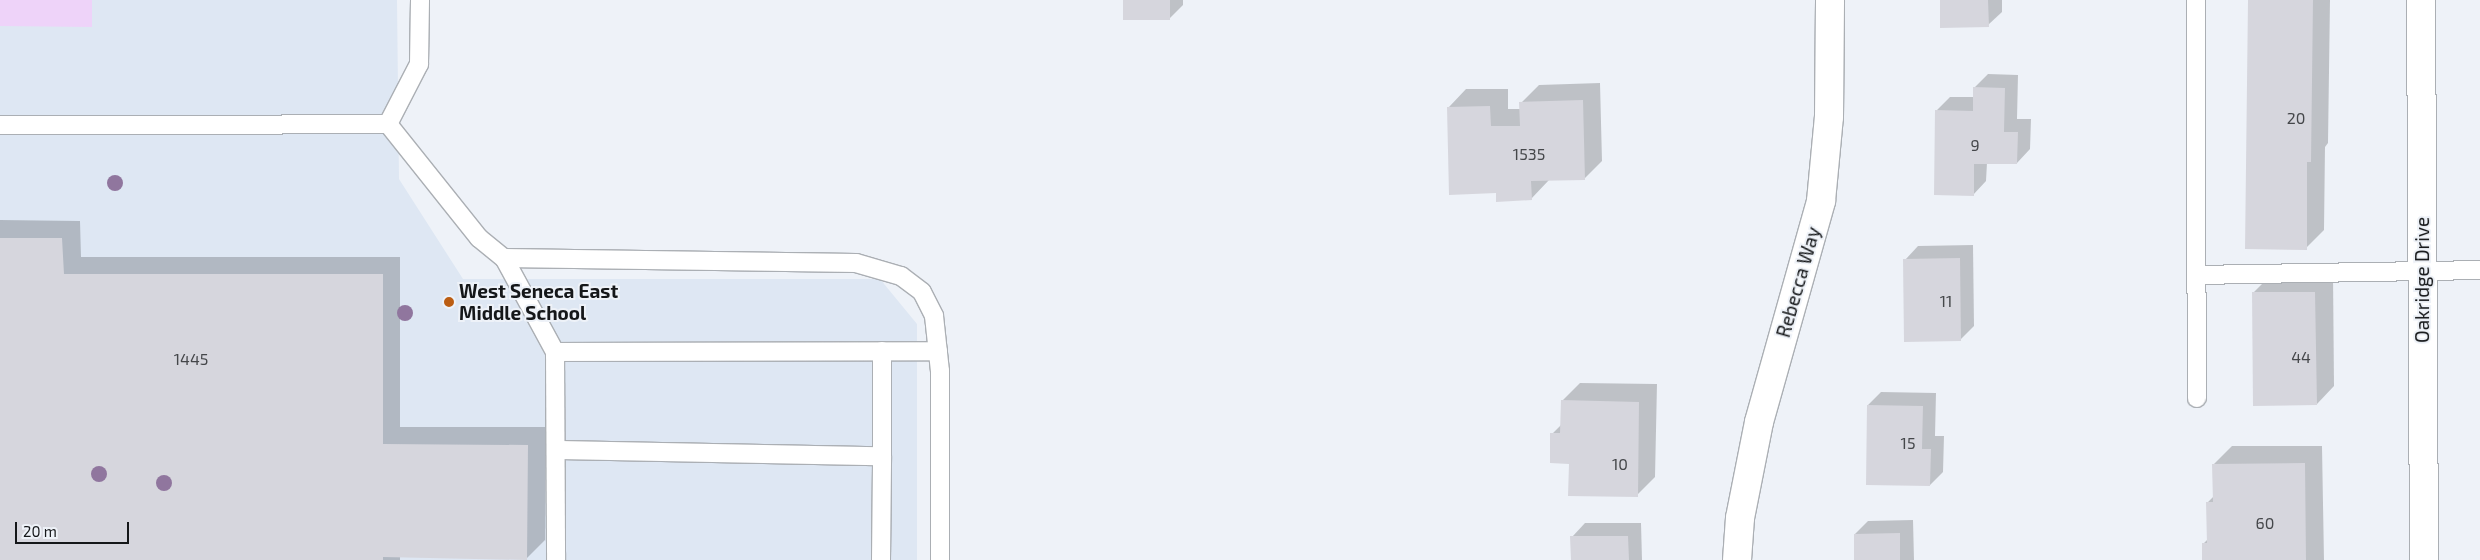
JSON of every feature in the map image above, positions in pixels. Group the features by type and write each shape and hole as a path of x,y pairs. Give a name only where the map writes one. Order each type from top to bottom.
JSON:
{"street":[{"name":"Rebecca Way","path":"1737,560 1740,518 1759,422 1820,201 1829,118 1830,0"},
{"name":"Oakridge Drive","path":"2421,0 2424,560"}],"lane":[{"path":"388,124 419,64 420,0"},
{"path":"2196,0 2197,398"},
{"path":"0,125 388,124"},
{"path":"388,124 479,238 504,258 555,352 556,560"},
{"path":"504,258 856,263 901,276 922,292 934,316 940,371 940,560"},
{"path":"2196,275 2480,270"},
{"path":"881,560 882,351"},
{"path":"555,352 938,351"},
{"path":"556,450 882,456"}],"shaded area":[{"name":"West Seneca East Middle School","path":"0,0 397,0 399,179 463,279 880,279 917,324 917,560 0,560"},
{"path":"0,0 92,0 92,27 0,26"}],"building":[{"path":"1123,0 1170,0 1170,20 1123,20"},
{"path":"1940,0 1988,0 1989,27 1940,28"},
{"path":"2248,0 2313,0 2311,162 2307,162 2307,250 2245,249"},
{"path":"1973,87 2005,88 2004,132 2018,132 2017,164 1974,164 1974,196 1934,195 1935,110 1973,111"},
{"path":"1583,100 1585,180 1531,181 1532,200 1496,202 1496,193 1449,195 1447,107 1490,106 1491,126 1520,126 1519,102"},
{"path":"0,238 62,238 64,274 383,274 383,444 528,445 527,560 383,557 383,560 0,560"},
{"path":"1960,258 1961,341 1904,342 1903,259"},
{"path":"2252,292 2315,292 2317,405 2253,406"},
{"path":"1561,400 1639,402 1638,497 1568,496 1569,464 1550,463 1550,433 1560,433"},
{"path":"1867,405 1923,406 1922,449 1931,449 1930,486 1866,485"},
{"path":"2305,463 2306,560 2202,560 2202,543 2207,543 2206,502 2213,502 2212,464"},
{"path":"1900,533 1900,560 1854,560 1854,534"},
{"path":"1570,536 1628,536 1629,560 1571,560"}],"place":[{"name":"West Seneca East Middle School","path":"449,302"}]}
